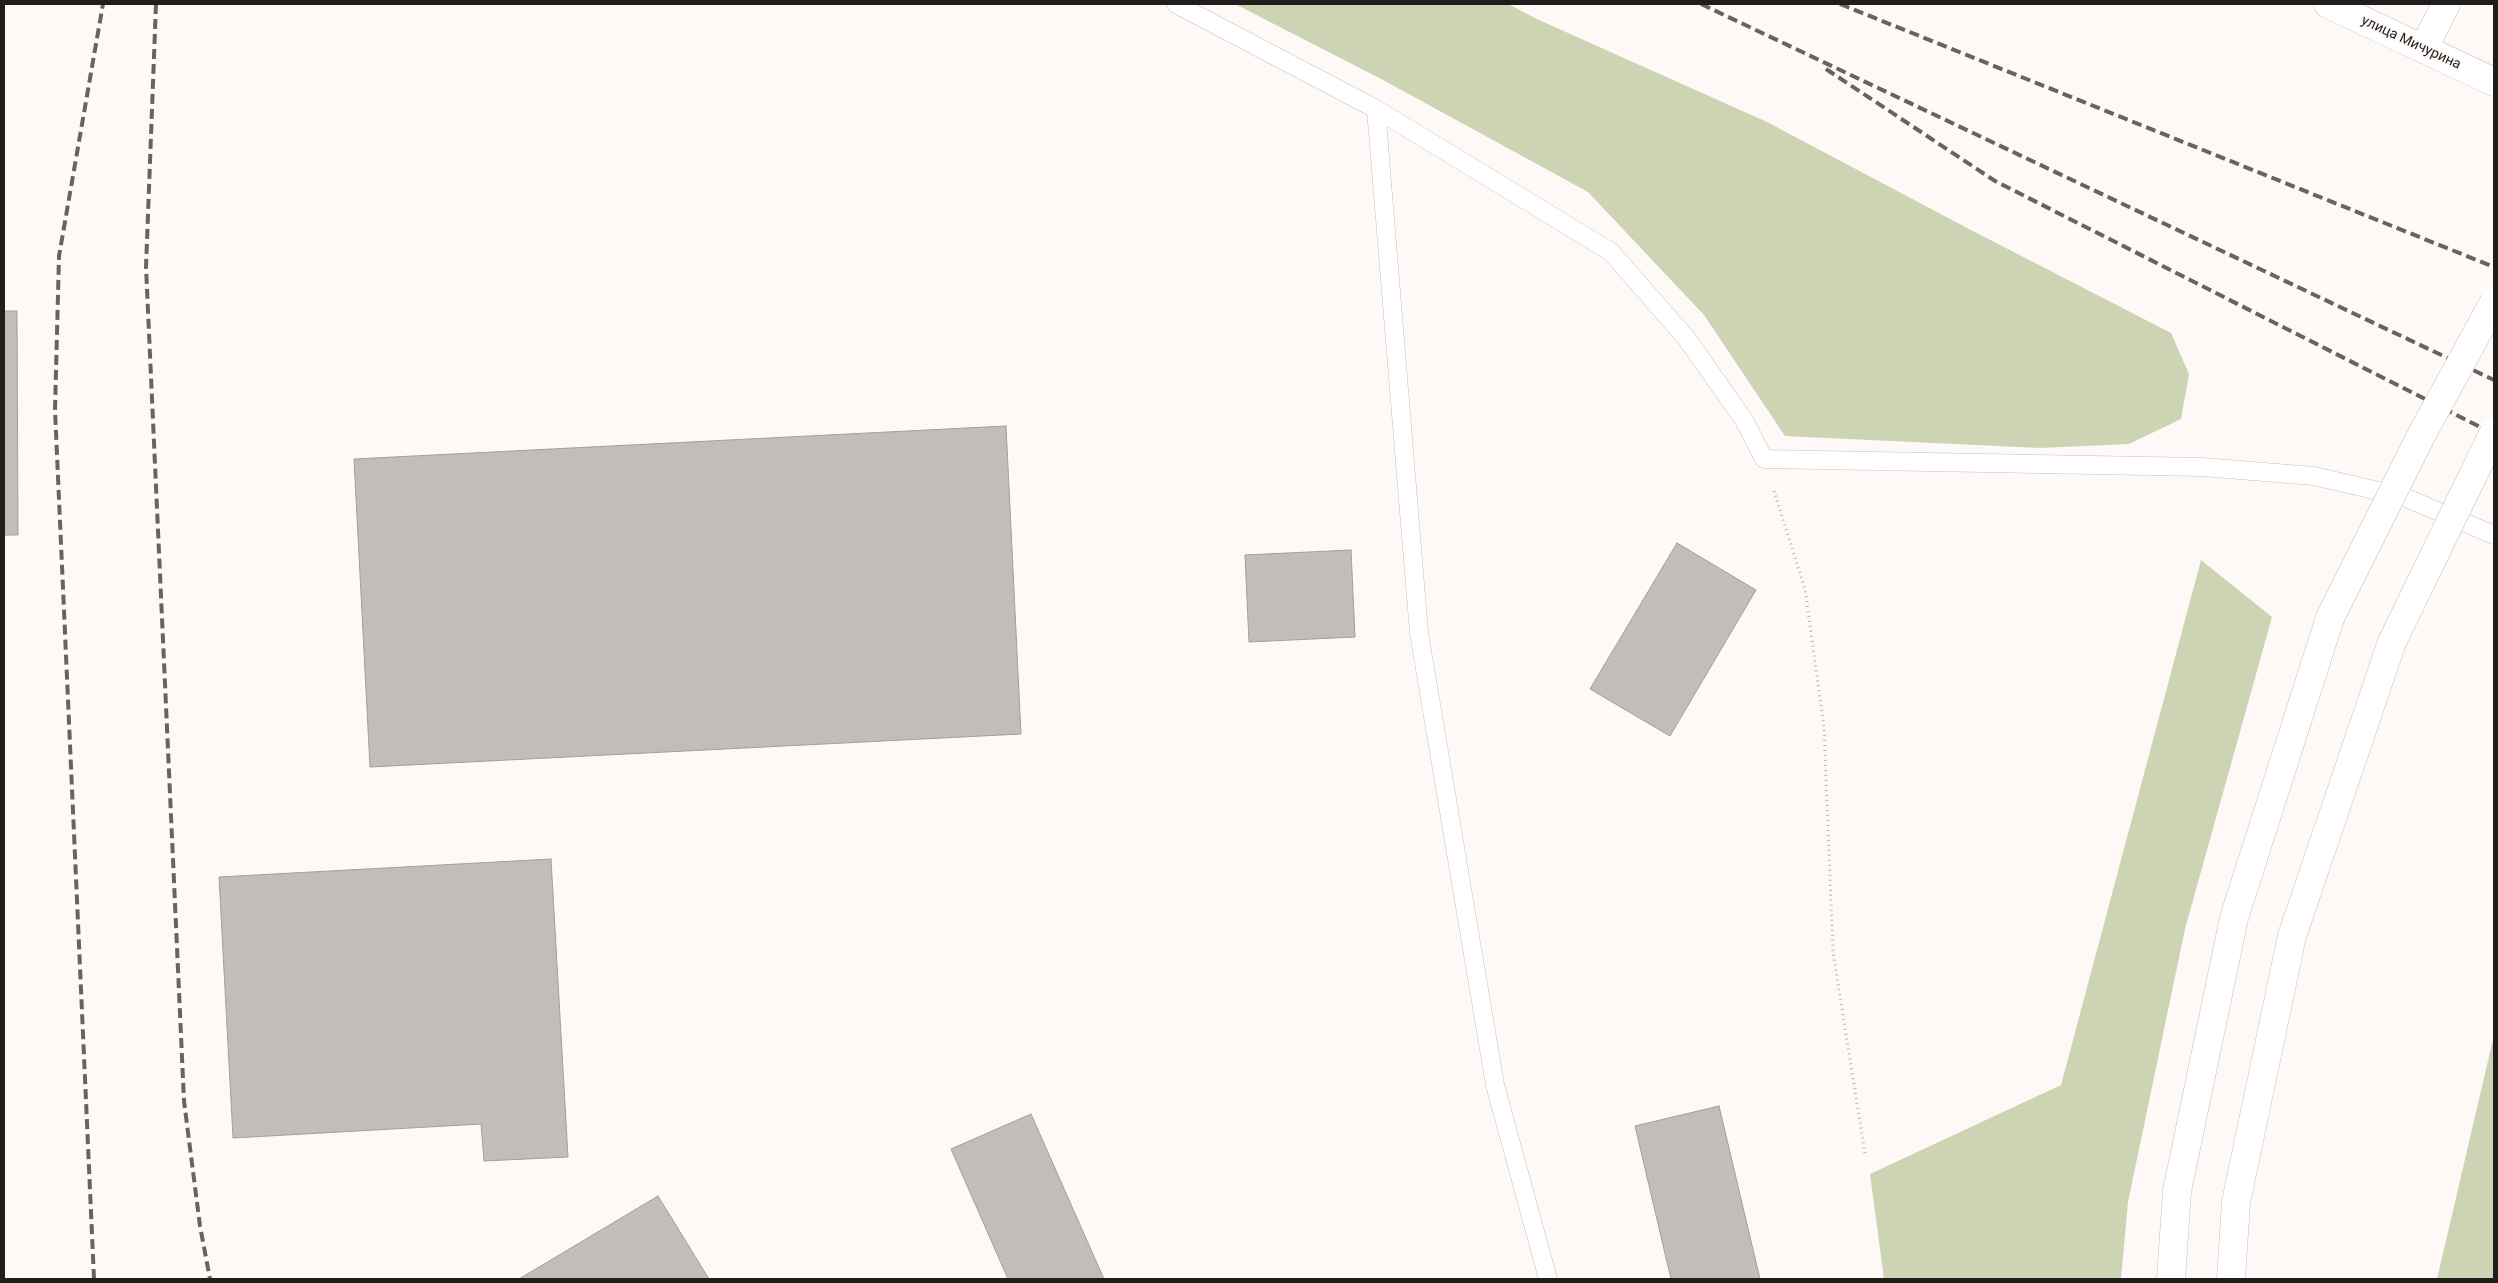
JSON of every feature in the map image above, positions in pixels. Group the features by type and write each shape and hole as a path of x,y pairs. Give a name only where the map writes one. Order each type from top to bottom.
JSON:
{"main road":[{"name":"улица Мичурина","path":"2328,4 2494,82"},
{"path":"2424,48 2446,4"},
{"path":"2171,1279 2177,1191 2234,918 2330,618 2422,434 2494,302"},
{"path":"2231,1279 2236,1202 2292,936 2392,642 2494,432"}],"lane":[{"path":"1176,4 1376,109 1611,252 1687,339 1744,420 1764,460 2202,467 2314,476 2404,497 2494,535"},
{"path":"1376,109 1419,633 1495,1085 1548,1279"}],"path":[{"path":"1764,460 1805,588 1824,726 1834,952 1865,1154"}],"green space":[{"path":"1235,4 1508,4 1539,20 1767,122 2171,333 2189,374 2181,419 2129,444 2040,448 1785,436 1704,315 1588,192 1383,80"},
{"path":"2201,560 2272,617 2185,929 2128,1202 2121,1279 1884,1279 1870,1174 2061,1085"},
{"path":"2494,1035 2494,1279 2437,1279"}],"building":[{"path":"4,311 17,311 18,535 4,535"},
{"path":"1006,426 1021,734 370,767 354,459"},
{"path":"1677,543 1756,590 1670,736 1590,689"},
{"path":"1351,550 1355,637 1249,642 1245,555"},
{"path":"551,859 568,1157 484,1161 481,1124 233,1138 219,877"},
{"path":"1719,1106 1760,1279 1671,1279 1635,1126"},
{"path":"1031,1114 1104,1279 1008,1279 951,1149"},
{"path":"658,1196 709,1279 519,1279"}],"railway":[{"path":"94,1279 55,410 59,256 103,4"},
{"path":"156,4 146,267 184,1101 200,1226 210,1279"},
{"path":"1701,4 2494,380"},
{"path":"1840,4 2494,267"},
{"path":"1826,69 1995,181 2494,434"}]}
